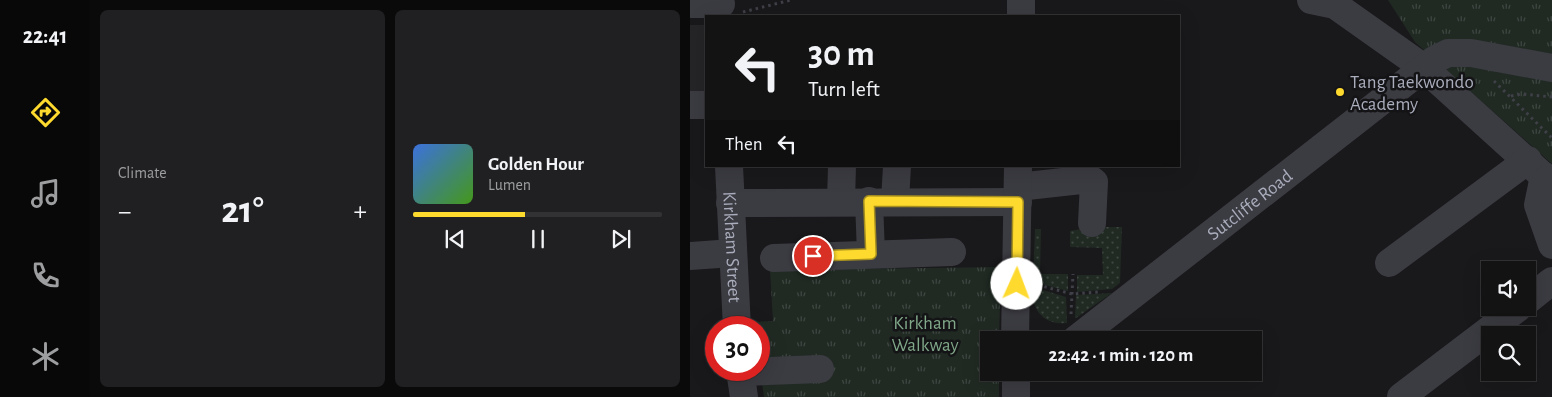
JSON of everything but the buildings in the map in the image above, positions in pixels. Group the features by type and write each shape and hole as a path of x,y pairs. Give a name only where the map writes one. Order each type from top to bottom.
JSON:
{"street":[{"path":"1021,0 1021,15"},
{"path":"1328,2 1424,68 1542,173"},
{"path":"690,4 726,8"},
{"name":"Sutcliffe Road","path":"1073,329 1424,68 1448,53 1471,54 1552,68"},
{"path":"690,105 705,105"},
{"name":"Kirkham Street","path":"729,167 736,316"},
{"path":"841,201 842,167"},
{"path":"871,254 882,201 897,167"},
{"path":"1542,173 1538,205 1552,245"},
{"path":"1389,263 1542,173"},
{"path":"730,203 882,201 1018,185 1090,179 1094,182 1095,189 1092,224"},
{"path":"1015,331 1018,185"},
{"path":"774,258 952,252"},
{"path":"690,256 733,253"},
{"path":"1536,294 1552,281"},
{"path":"1401,397 1507,316"},
{"path":"770,376 820,369"},
{"path":"1016,381 1016,397"}],"path":[{"path":"726,8 791,0"},
{"path":"1471,54 1493,81 1511,96 1552,138"},
{"path":"1511,96 1522,94 1552,97"},
{"path":"1073,274 1073,329"},
{"path":"1030,283 1072,294 1105,291"}],"shaded area":[{"path":"690,25 705,25 705,110 690,110"}],"green space":[{"path":"1388,0 1552,0 1552,164 1415,42"},
{"path":"1092,227 1122,227 1120,283 1112,289 1077,292 1077,275 1103,275 1102,248 1070,247 1070,231"},
{"path":"1035,229 1041,229 1040,274 1068,274 1068,291 1033,282"},
{"name":"Kirkham Walkway","path":"1001,267 999,331 980,331 980,381 999,381 999,397 764,397 762,381 770,381 770,321 773,321 770,270"},
{"path":"1033,287 1066,297 1067,323 1052,322 1040,314 1034,302"},
{"path":"1112,293 1076,318 1075,318 1076,295"}],"place":[{"name":"Tang Taekwondo Academy","path":"1340,92"}],"route":[{"path":"813,256 871,254 869,201 1018,202 1017,284"}]}
